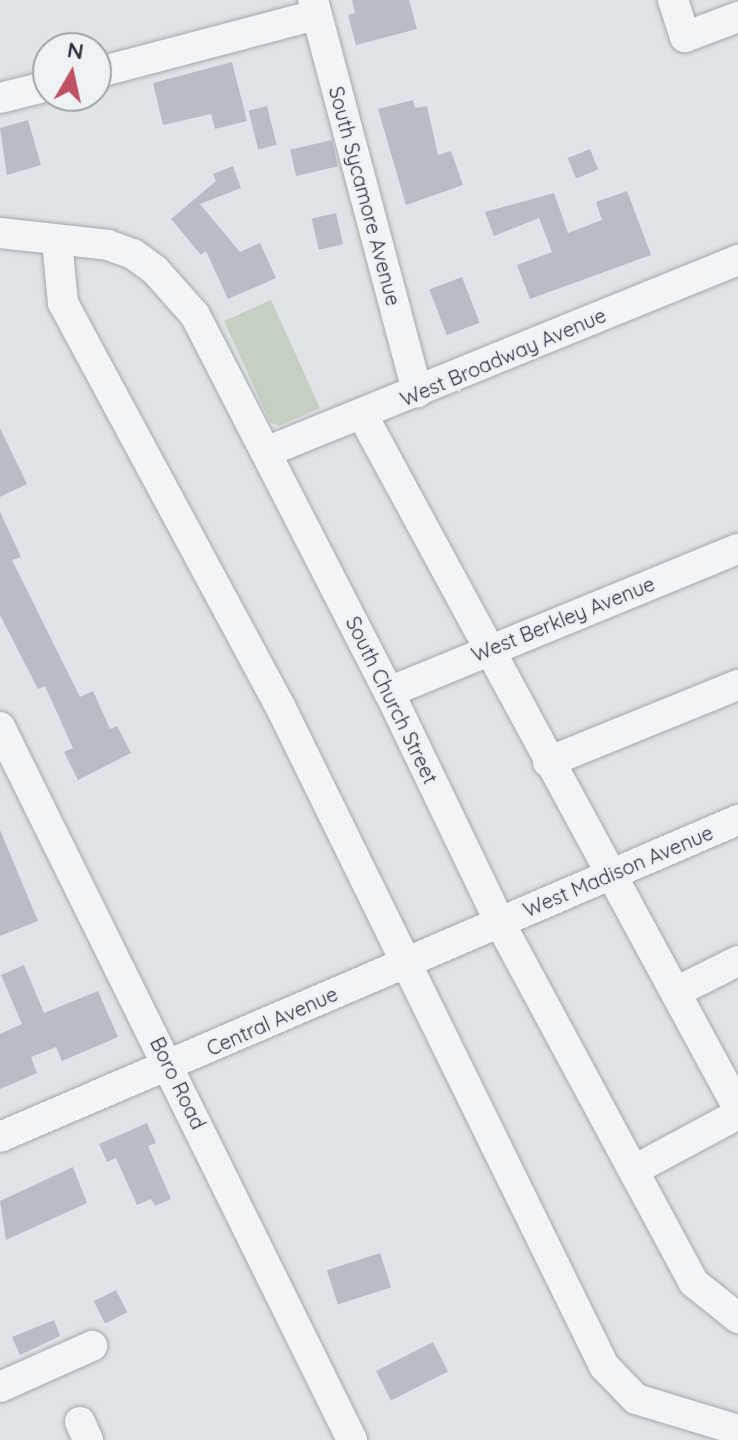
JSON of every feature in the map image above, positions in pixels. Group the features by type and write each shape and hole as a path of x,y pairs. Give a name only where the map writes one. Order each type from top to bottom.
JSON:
{"street":[{"path":"673,0 685,37 738,17"},
{"path":"112,68 315,8"},
{"name":"South Sycamore Avenue","path":"315,8 417,392"},
{"path":"0,98 32,90"},
{"name":"South Church Street","path":"0,233 133,254 176,291 266,452 389,692 499,921 636,1169 693,1282 738,1318"},
{"path":"57,241 63,303 281,708 604,1366 636,1399 738,1430"},
{"name":"West Broadway Avenue","path":"266,452 363,416 738,260"},
{"path":"363,416 493,647 548,762 611,874 626,892 738,1108"},
{"name":"West Berkley Avenue","path":"389,692 738,549"},
{"path":"548,762 738,685"},
{"name":"Boro Road","path":"0,727 352,1440"},
{"name":"West Madison Avenue","path":"499,921 738,820"},
{"name":"Central Avenue","path":"0,1137 499,921"},
{"path":"676,992 738,961"},
{"path":"636,1169 738,1114"},
{"path":"0,1387 92,1346"}],"green space":[{"path":"271,300 320,408 279,426 270,422 224,321"}],"building":[{"path":"352,0 409,0 417,29 356,45 348,15 355,13"},
{"path":"232,62 247,121 215,129 211,114 163,125 153,83"},
{"path":"413,100 415,108 427,106 438,155 451,151 463,185 406,205 378,109"},
{"path":"267,106 277,145 258,149 249,111"},
{"path":"28,120 41,165 7,175 0,128"},
{"path":"332,140 338,166 296,176 290,150"},
{"path":"590,149 598,169 576,178 568,158"},
{"path":"233,166 241,188 200,204 240,252 260,243 276,278 228,299 206,251 201,255 171,219 216,181 213,174"},
{"path":"627,191 651,255 530,299 517,265 552,252 539,218 494,236 485,212 554,193 568,233 602,220 596,202"},
{"path":"336,213 343,244 319,250 312,219"},
{"path":"462,277 480,323 447,335 429,290"},
{"path":"0,428 27,484 0,497"},
{"path":"0,512 21,557 12,560 80,697 93,691 110,729 117,726 131,753 78,780 64,752 73,748 45,686 38,689 0,615"},
{"path":"0,830 38,921 0,936"},
{"path":"24,965 44,1013 98,991 118,1037 62,1061 56,1047 31,1057 37,1073 0,1089 0,1034 22,1024 1,975"},
{"path":"147,1123 156,1143 148,1146 171,1199 155,1206 151,1199 137,1205 116,1158 107,1162 99,1144"},
{"path":"73,1167 87,1203 6,1240 0,1201"},
{"path":"380,1253 391,1287 338,1305 327,1270"},
{"path":"116,1290 127,1312 105,1324 94,1301"},
{"path":"54,1320 60,1336 20,1355 12,1337"},
{"path":"433,1342 448,1371 391,1400 376,1371"}]}
